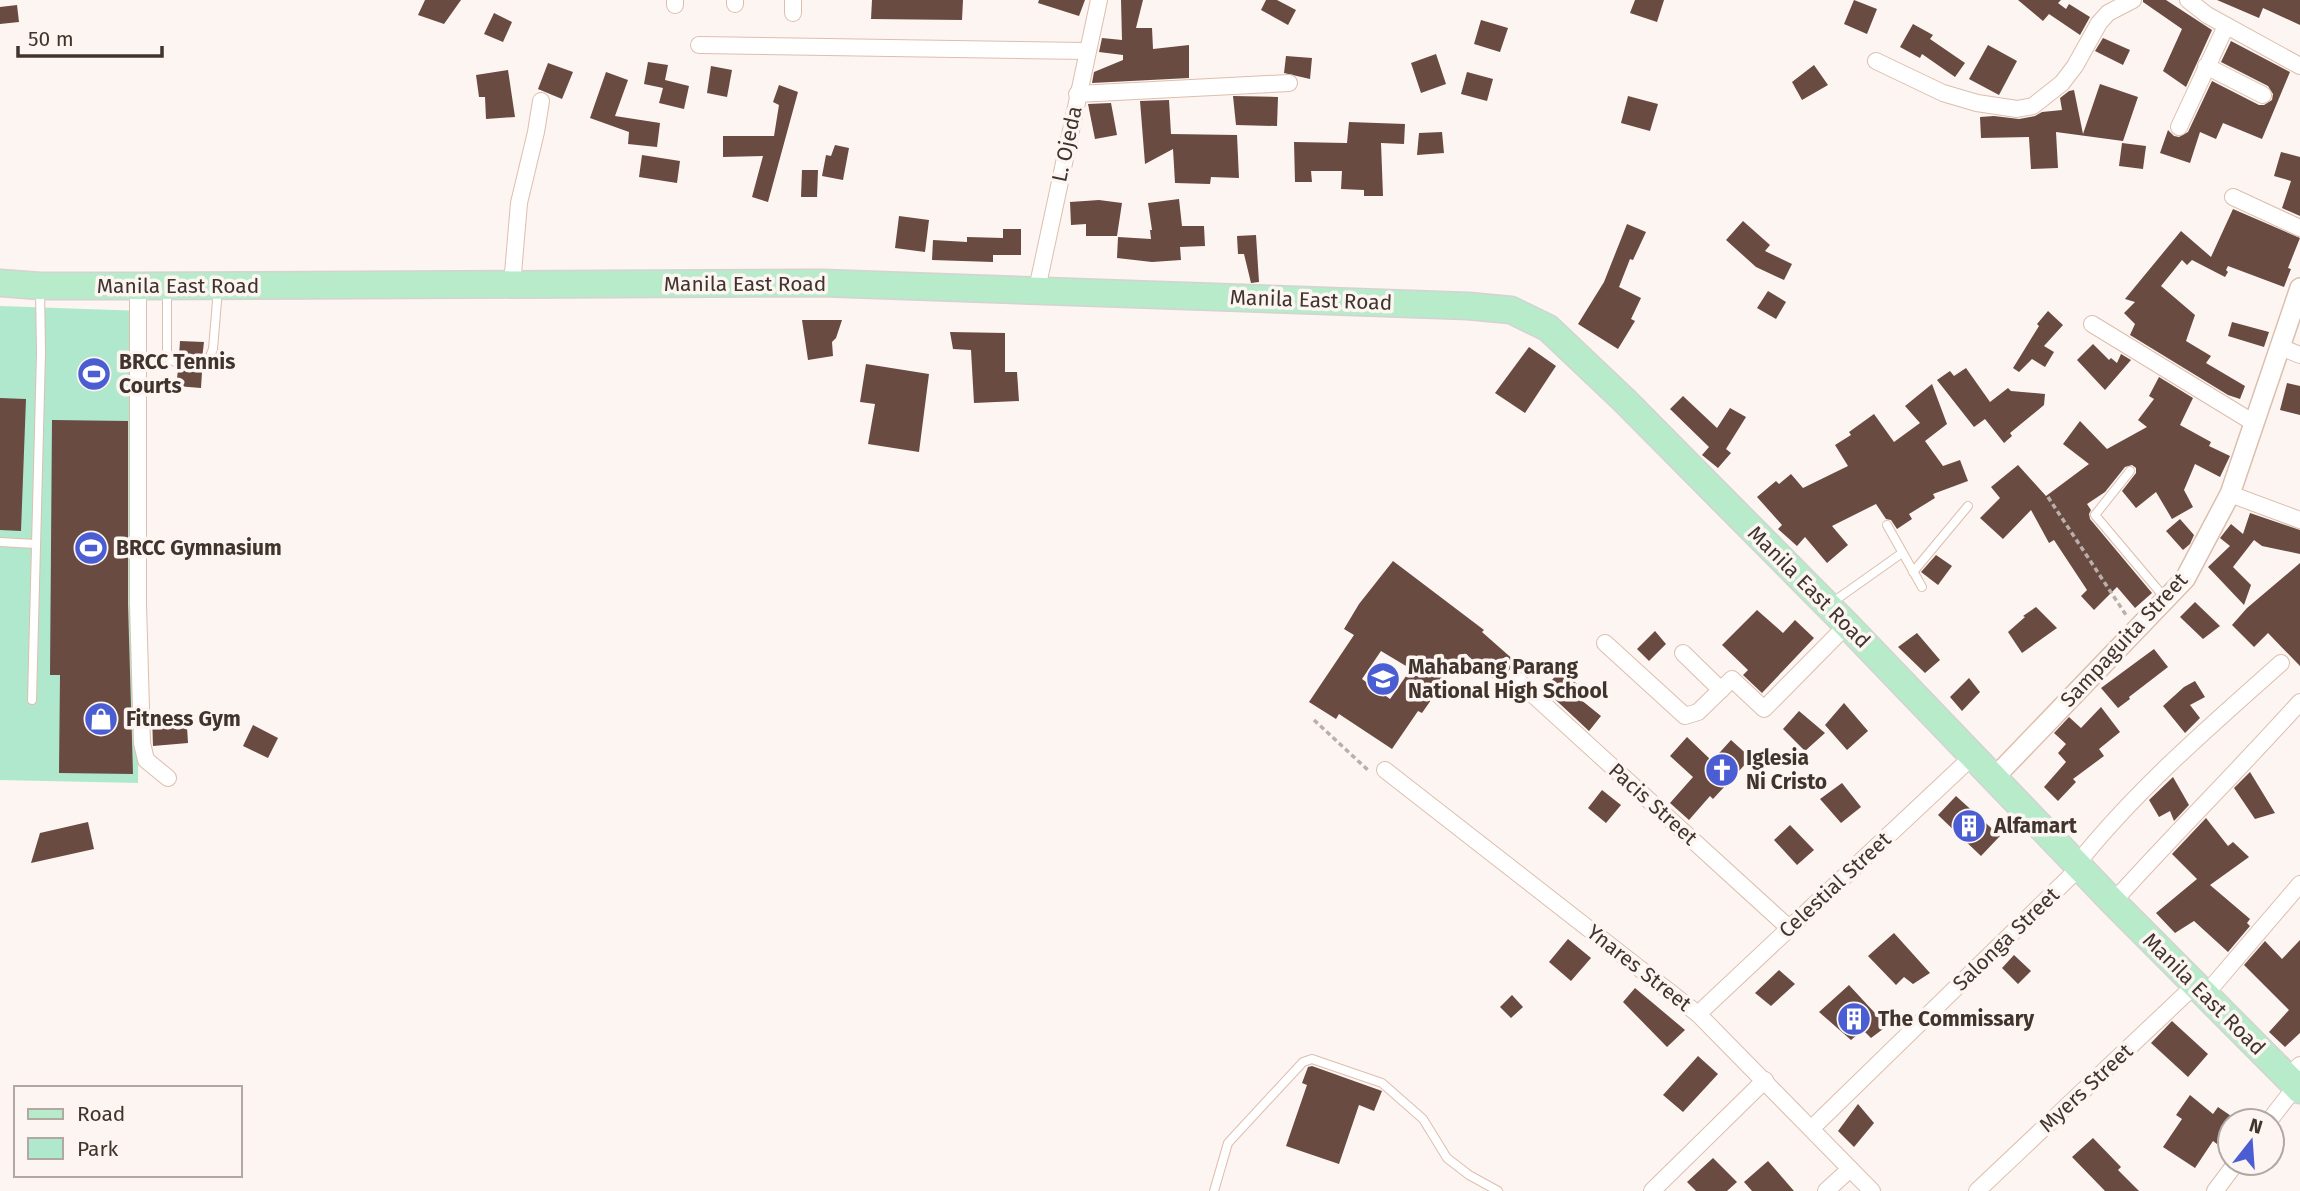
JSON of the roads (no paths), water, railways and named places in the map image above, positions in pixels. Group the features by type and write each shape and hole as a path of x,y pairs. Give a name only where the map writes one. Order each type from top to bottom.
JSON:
{"main road":[{"name":"Manila East Road","path":"0,283 40,286 822,283 1037,289 1511,310 1548,328 1624,400 1847,625 2113,902 2200,990 2296,1080"}],"street":[{"name":"L. Ojeda","path":"1037,289 1099,0"},
{"path":"1876,61 1954,96 2017,109 2033,106 2062,83 2108,13 2133,0"},
{"path":"2188,0 2226,26 2300,66"},
{"path":"2179,127 2226,26"},
{"path":"699,45 1087,51"},
{"path":"2206,66 2263,95"},
{"path":"1077,94 1289,83"},
{"path":"512,285 519,203 537,132 541,101"},
{"path":"2232,197 2300,228"},
{"path":"138,286 138,604 142,743 146,760 167,778"},
{"name":"Sampaguita Street","path":"1994,778 2185,579 2230,494 2300,288"},
{"path":"2092,324 2254,423"},
{"path":"2280,347 2300,355"},
{"path":"2230,494 2300,520"},
{"path":"1683,653 1764,709 1847,625"},
{"path":"1605,643 1685,716 1698,712 1726,685"},
{"name":"Salonga Street","path":"1812,1128 2079,865 2108,825 2173,760 2281,663"},
{"name":"Pacis Street","path":"1517,680 1789,928"},
{"path":"2113,902 2300,702"},
{"name":"Celestial Street","path":"1698,1014 1973,756"},
{"name":"Ynares Street","path":"1385,770 1698,1014 1872,1191"},
{"name":"Myers Street","path":"1978,1191 2200,990 2300,884"},
{"path":"1652,1191 1765,1080"},
{"path":"2278,1107 2296,1080"},
{"path":"1826,1191 1850,1169"},
{"path":"2214,1191 2225,1177"}],"lane":[{"path":"32,700 40,286"},
{"path":"167,286 167,352 170,360 184,365 206,366 213,349 218,286"},
{"path":"2130,471 2095,514 2167,600"},
{"path":"1913,572 1968,506"},
{"path":"1887,525 1922,587"},
{"path":"0,542 36,544"},
{"path":"1828,606 1902,553"},
{"path":"1214,1191 1228,1143 1303,1062 1312,1059 1382,1083 1423,1119 1447,1158 1469,1175 1498,1191"}],"place":[{"name":"BRCC Tennis Courts","path":"94,374"},
{"name":"BRCC Gymnasium","path":"91,548"},
{"name":"Mahabang Parang National High School","path":"1383,679"},
{"name":"Fitness Gym","path":"101,719"},
{"name":"Iglesia Ni Cristo","path":"1722,770"},
{"name":"Alfamart","path":"1969,826"},
{"name":"The Commissary","path":"1854,1019"}]}
